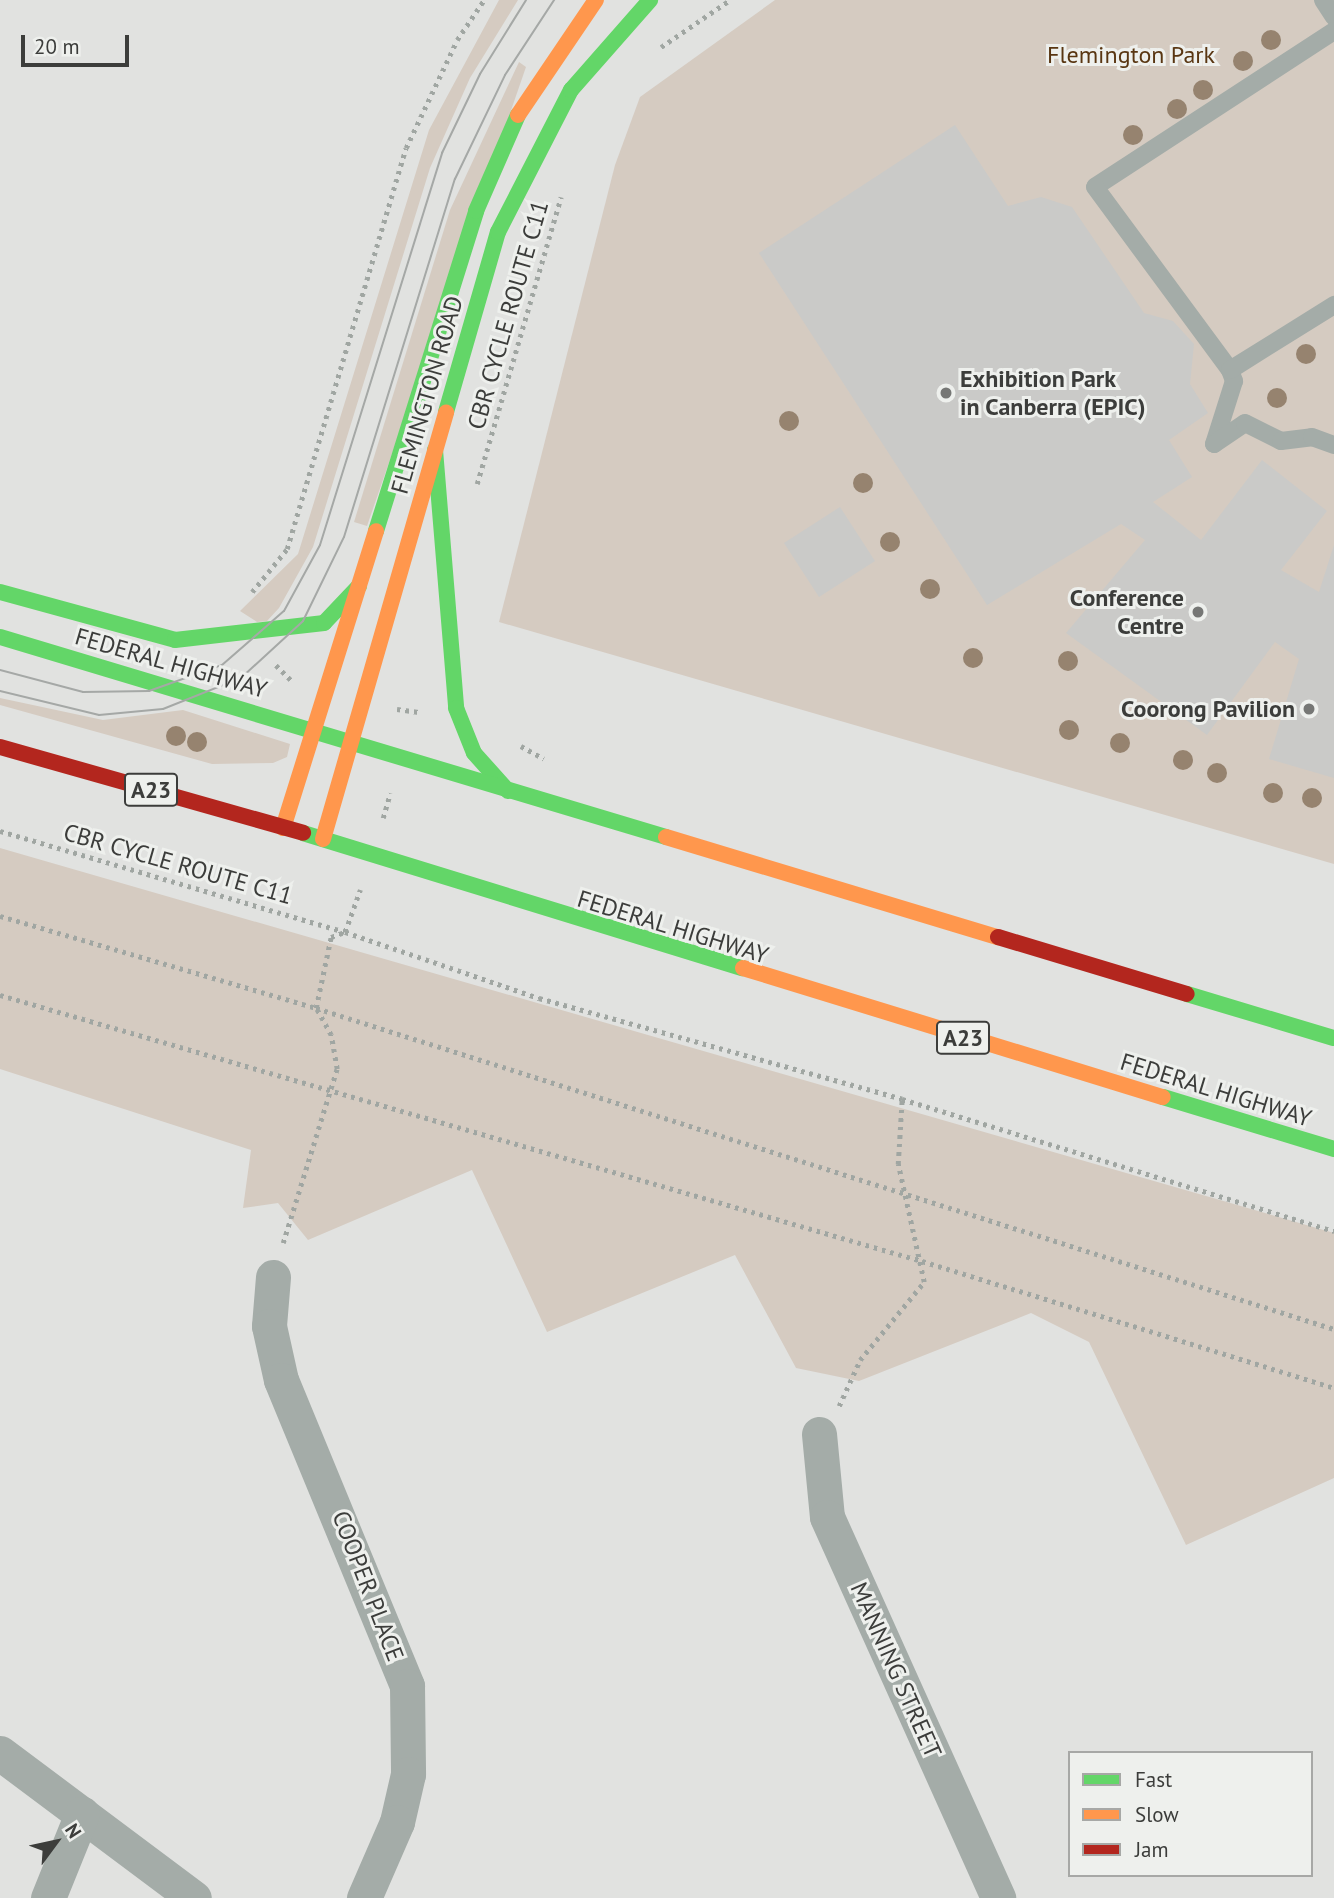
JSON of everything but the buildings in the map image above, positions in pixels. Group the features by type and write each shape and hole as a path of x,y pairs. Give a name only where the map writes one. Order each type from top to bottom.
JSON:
{"main road":[{"name":"FLEMINGTON ROAD","path":"283,828 476,211 519,112 596,0"},
{"name":"FLEMINGTON ROAD","path":"323,839 498,232 571,90 650,0"},
{"path":"435,450 456,708 474,753 509,792"},
{"path":"0,592 175,640 324,623 359,586"},
{"name":"FEDERAL HIGHWAY","path":"0,637 314,729 509,792 1334,1038"},
{"name":"FEDERAL HIGHWAY","path":"0,747 323,839 1334,1149"}],"street":[{"name":"COOPER PLACE","path":"273,1277 269,1326 281,1380 407,1686 408,1774 397,1822 364,1898"},
{"name":"MANNING STREET","path":"820,1434 827,1517 998,1898"},
{"path":"0,1753 194,1898"},
{"path":"48,1898 82,1814"}],"lane":[{"path":"1323,0 1334,17"},
{"path":"1334,31 1095,187 1230,370 1234,381 1214,444 1245,422 1281,441 1312,437 1334,445"},
{"path":"1230,370 1334,305"}],"path":[{"path":"243,600 286,549 406,148 457,40 484,0"},
{"path":"653,56 730,0"},
{"name":"CBR CYCLE ROUTE C11","path":"473,498 562,194"},
{"name":"CBR CYCLE ROUTE C11","path":"0,831 345,932 539,998 902,1099 1334,1231"},
{"path":"0,916 316,1008 904,1197 1334,1329"},
{"path":"273,1277 337,1069 331,1035 316,1008 331,937 345,932"},
{"path":"0,995 922,1261 1334,1388"},
{"path":"820,1434 860,1360 915,1300 924,1282 922,1261 904,1197 898,1164 902,1099"}],"green space":[{"path":"499,0 518,0 470,78 430,168 313,547 279,608 267,621 257,622 240,611 298,554 429,130"},
{"name":"Exhibition Park in Canberra (EPIC)","path":"775,0 1334,0 1334,864 499,622 615,165 640,97"},
{"path":"519,62 526,67 367,526 354,522 450,210"},
{"path":"0,698 103,720 183,710 290,744 287,757 273,763 212,764 0,705"},
{"path":"0,848 1334,1233 1334,1478 1186,1545 1089,1342 1031,1313 859,1381 796,1368 735,1255 547,1332 472,1170 308,1240 278,1203 243,1208 251,1150 0,1069"}],"tram line":[{"path":"0,670 83,692 149,691 222,665 284,611 320,545 442,153 480,74 526,0"},
{"path":"0,691 99,715 163,709 241,678 303,621 344,537 455,179 505,75 554,0"}],"traffic: fast":[{"path":"446,412 498,232 571,90 650,0"},
{"path":"376,531 476,211 518,115"},
{"path":"435,450 456,708 474,753 508,791"},
{"path":"0,592 175,640 324,623 359,586"},
{"path":"0,637 666,837"},
{"path":"303,833 743,968"},
{"path":"1187,994 1334,1038"},
{"path":"1163,1097 1334,1149"}],"traffic: slow":[{"path":"518,115 596,0"},
{"path":"323,839 446,412"},
{"path":"283,828 376,531"},
{"path":"666,837 998,937"},
{"path":"743,968 1163,1097"}],"traffic: jam":[{"path":"0,747 303,833"},
{"path":"998,937 1187,994"}],"place":[{"name":"Exhibition Park in Canberra (EPIC)","path":"946,393"},
{"name":"Conference Centre","path":"1198,612"},
{"name":"Coorong Pavilion","path":"1309,709"}],"park label":[{"name":"Flemington Park","path":"1131,55"}]}
